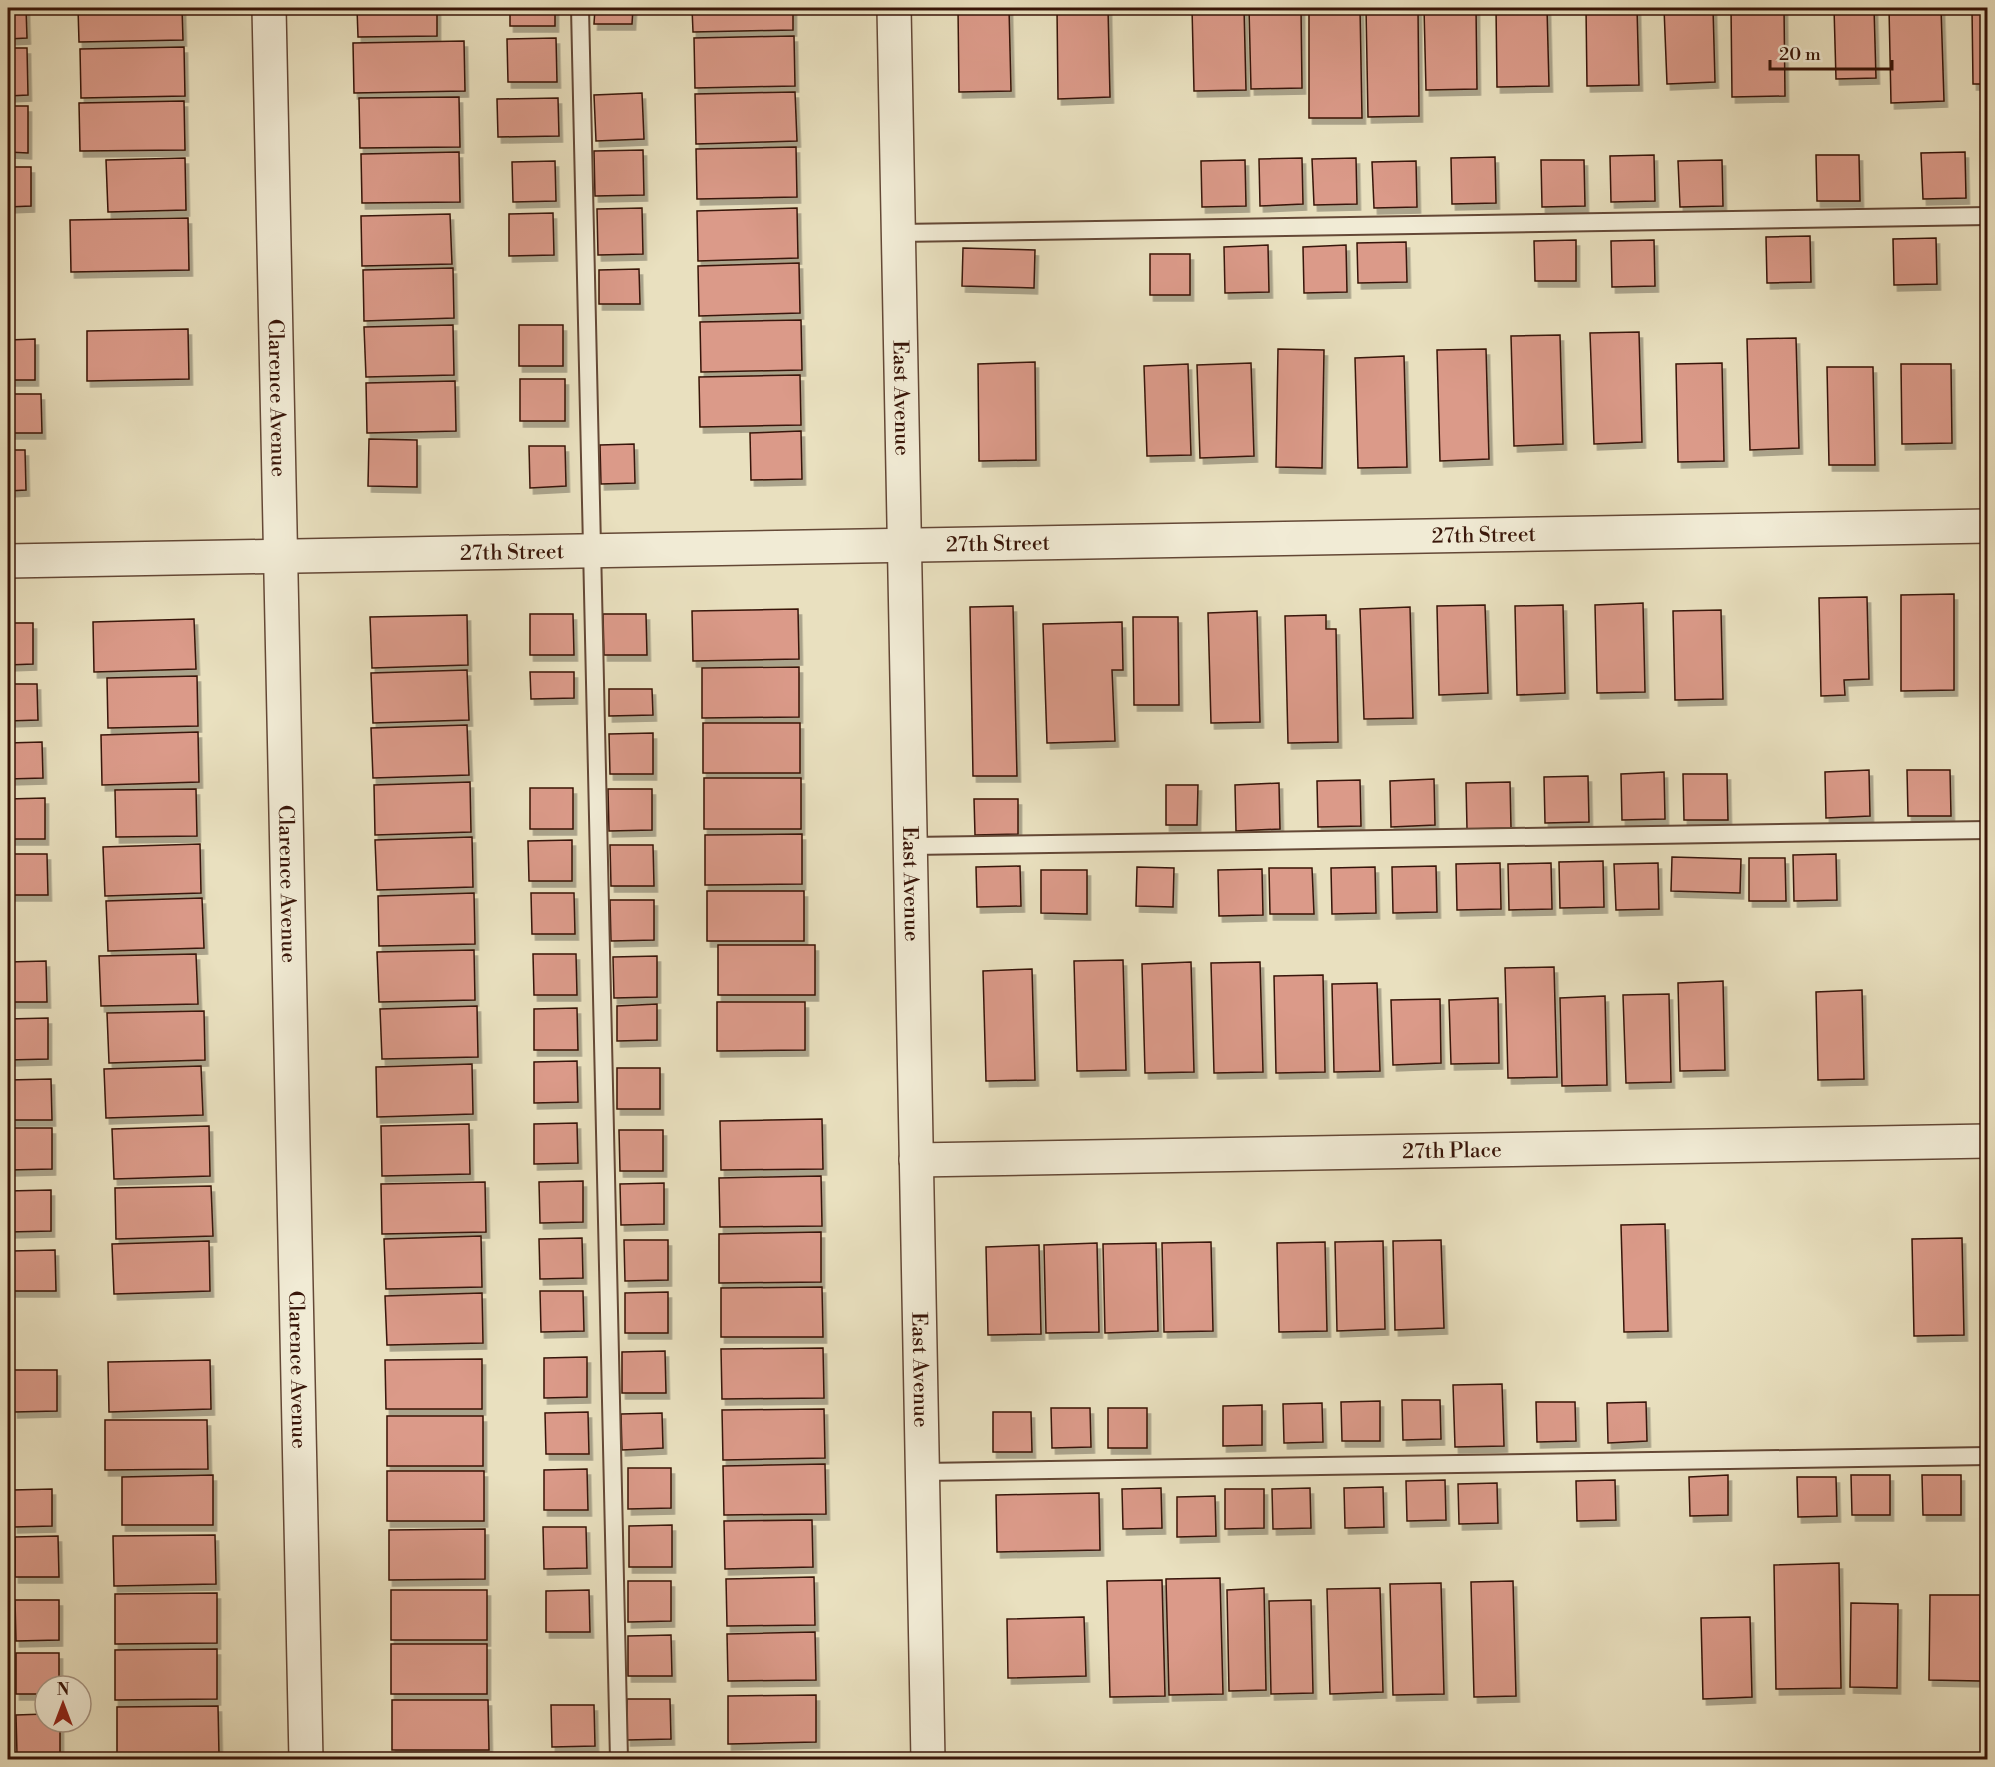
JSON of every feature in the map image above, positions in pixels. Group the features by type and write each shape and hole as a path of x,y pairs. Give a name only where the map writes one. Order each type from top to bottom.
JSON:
{"street":[{"name":"Clarence Avenue","path":"269,8 306,1760"},
{"name":"East Avenue","path":"894,8 928,1760"},
{"name":"27th Street","path":"8,561 1988,526"},
{"name":"27th Place","path":"916,1160 1988,1141"}],"lane":[{"path":"580,8 620,1760"},
{"path":"898,232 1988,216"},
{"path":"910,846 1988,830"},
{"path":"923,1472 1988,1456"}],"building":[{"path":"8,8 26,8 27,38 8,39"},
{"path":"78,8 182,8 183,40 79,42"},
{"path":"357,8 437,8 437,36 358,37"},
{"path":"510,8 555,8 555,26 510,26"},
{"path":"595,8 633,8 632,24 594,24"},
{"path":"692,8 793,8 793,30 693,32"},
{"path":"958,8 1009,8 1011,91 959,92"},
{"path":"1057,8 1108,8 1110,97 1058,99"},
{"path":"1192,8 1244,8 1246,90 1194,91"},
{"path":"1249,8 1301,8 1302,88 1251,89"},
{"path":"1309,8 1360,8 1362,118 1309,118"},
{"path":"1366,8 1418,8 1419,116 1368,117"},
{"path":"1424,8 1476,8 1477,89 1426,90"},
{"path":"1496,8 1547,8 1549,86 1497,87"},
{"path":"1586,8 1637,8 1639,85 1587,86"},
{"path":"1664,8 1713,8 1715,82 1667,84"},
{"path":"1731,8 1784,8 1785,96 1732,97"},
{"path":"1834,8 1874,8 1876,78 1836,79"},
{"path":"1889,8 1941,8 1944,101 1891,103"},
{"path":"1972,8 1988,8 1988,84 1973,84"},
{"path":"794,36 795,86 695,88 694,38"},
{"path":"556,38 557,82 508,82 507,39"},
{"path":"464,41 465,91 354,93 353,43"},
{"path":"184,47 185,96 81,98 80,49"},
{"path":"8,48 27,48 28,95 8,96"},
{"path":"795,92 797,141 696,144 695,94"},
{"path":"642,93 644,139 596,141 594,95"},
{"path":"459,97 460,147 360,148 359,98"},
{"path":"558,98 559,136 498,137 497,99"},
{"path":"184,101 185,150 80,151 79,103"},
{"path":"8,106 28,106 28,153 8,152"},
{"path":"796,147 797,197 697,199 696,149"},
{"path":"643,150 644,195 595,196 594,151"},
{"path":"459,152 460,202 362,203 361,154"},
{"path":"1965,152 1966,198 1923,199 1921,153"},
{"path":"1654,155 1655,201 1611,202 1610,156"},
{"path":"1816,155 1859,155 1860,201 1817,201"},
{"path":"1495,157 1496,203 1452,204 1451,158"},
{"path":"185,158 186,210 108,212 106,160"},
{"path":"1302,158 1303,204 1260,206 1259,159"},
{"path":"1356,158 1357,204 1314,205 1312,159"},
{"path":"1245,160 1246,206 1202,207 1201,161"},
{"path":"1541,160 1584,160 1585,206 1542,207"},
{"path":"1722,160 1723,206 1680,207 1678,161"},
{"path":"555,161 556,201 513,202 512,162"},
{"path":"1416,161 1417,207 1374,208 1372,162"},
{"path":"8,167 31,167 31,206 8,207"},
{"path":"642,208 643,254 598,255 597,209"},
{"path":"797,208 798,258 698,261 697,211"},
{"path":"553,213 554,255 509,256 509,214"},
{"path":"450,214 452,264 362,266 361,216"},
{"path":"188,218 189,270 71,272 70,220"},
{"path":"1810,236 1811,282 1767,283 1766,237"},
{"path":"1936,238 1937,284 1894,285 1893,239"},
{"path":"1576,240 1576,281 1535,281 1534,241"},
{"path":"1654,240 1655,286 1612,287 1611,241"},
{"path":"1406,242 1407,282 1358,283 1357,243"},
{"path":"1268,245 1269,292 1225,293 1224,247"},
{"path":"1346,245 1347,292 1304,293 1303,247"},
{"path":"963,248 1035,250 1034,288 962,286"},
{"path":"1150,254 1190,254 1190,295 1150,295"},
{"path":"799,263 800,313 699,316 698,266"},
{"path":"453,268 454,318 364,321 363,270"},
{"path":"639,269 640,304 599,304 599,270"},
{"path":"801,320 802,370 701,372 700,322"},
{"path":"453,325 454,375 366,377 364,327"},
{"path":"519,325 563,325 563,366 519,366"},
{"path":"188,329 189,379 87,381 87,331"},
{"path":"1639,332 1642,442 1594,444 1590,333"},
{"path":"1560,335 1563,444 1514,446 1511,336"},
{"path":"1796,338 1799,448 1750,450 1747,339"},
{"path":"35,339 35,380 8,380 8,340"},
{"path":"1278,349 1324,350 1322,468 1276,467"},
{"path":"1486,349 1489,459 1440,461 1437,350"},
{"path":"1404,356 1407,467 1358,468 1355,358"},
{"path":"1035,362 1036,460 979,461 978,364"},
{"path":"1251,363 1254,456 1200,458 1197,365"},
{"path":"1722,363 1724,461 1678,462 1676,364"},
{"path":"1188,364 1191,455 1147,456 1144,366"},
{"path":"1901,364 1951,364 1952,443 1902,444"},
{"path":"1827,367 1873,367 1875,465 1829,465"},
{"path":"800,375 801,425 700,427 699,377"},
{"path":"520,379 565,379 565,421 520,421"},
{"path":"455,381 456,431 367,433 366,383"},
{"path":"8,394 41,394 42,433 8,433"},
{"path":"801,431 802,479 751,480 750,433"},
{"path":"369,439 417,440 417,487 368,486"},
{"path":"634,444 635,483 601,484 600,445"},
{"path":"529,446 565,446 566,486 530,488"},
{"path":"8,450 25,450 26,490 8,491"},
{"path":"1954,594 1954,690 1901,691 1901,595"},
{"path":"1867,597 1869,679 1844,680 1845,695 1821,696 1819,598"},
{"path":"1643,603 1645,692 1597,693 1595,605"},
{"path":"1485,605 1488,693 1439,695 1437,606"},
{"path":"1563,605 1565,693 1517,695 1515,606"},
{"path":"1013,606 1017,776 973,776 970,607"},
{"path":"1410,607 1413,718 1364,719 1360,609"},
{"path":"1982,607 1988,607 1988,696 1985,696"},
{"path":"798,609 799,659 693,661 692,611"},
{"path":"1721,610 1723,699 1675,700 1673,611"},
{"path":"1257,611 1260,722 1211,723 1208,613"},
{"path":"530,614 573,614 574,655 530,655"},
{"path":"603,614 646,614 647,655 604,655"},
{"path":"467,615 468,665 372,668 370,617"},
{"path":"1326,615 1326,629 1336,629 1338,742 1288,743 1285,616"},
{"path":"1133,617 1178,617 1179,705 1134,705"},
{"path":"194,619 196,669 94,672 93,622"},
{"path":"1122,622 1123,670 1112,670 1115,741 1047,743 1043,624"},
{"path":"8,623 33,623 33,664 8,665"},
{"path":"799,667 799,717 702,718 702,668"},
{"path":"467,670 469,720 373,723 371,673"},
{"path":"530,672 574,672 574,698 531,699"},
{"path":"197,676 198,726 108,728 107,678"},
{"path":"8,684 37,684 38,720 8,721"},
{"path":"609,689 652,689 653,715 609,716"},
{"path":"703,723 800,723 800,773 703,773"},
{"path":"467,725 469,775 373,778 371,728"},
{"path":"198,732 199,782 102,785 101,735"},
{"path":"653,733 653,774 610,774 609,734"},
{"path":"42,742 43,778 8,779 8,743"},
{"path":"1869,770 1870,816 1826,818 1825,772"},
{"path":"1907,770 1950,770 1951,816 1908,816"},
{"path":"1664,772 1665,819 1622,820 1621,774"},
{"path":"1683,774 1727,774 1728,820 1684,820"},
{"path":"1588,776 1589,822 1545,823 1544,777"},
{"path":"704,778 801,778 801,829 704,829"},
{"path":"1434,779 1435,825 1391,827 1390,781"},
{"path":"1360,780 1361,826 1318,827 1317,781"},
{"path":"470,782 471,832 375,835 374,785"},
{"path":"1510,782 1511,828 1467,829 1466,783"},
{"path":"1279,783 1280,829 1236,831 1235,785"},
{"path":"1166,785 1198,785 1197,825 1166,825"},
{"path":"530,788 573,788 573,829 530,829"},
{"path":"196,789 197,836 116,837 115,790"},
{"path":"608,789 652,789 652,830 609,831"},
{"path":"45,798 45,839 8,839 8,799"},
{"path":"974,799 1018,799 1018,834 975,835"},
{"path":"802,834 802,884 705,885 705,835"},
{"path":"472,837 473,887 377,890 375,840"},
{"path":"572,840 572,881 529,881 528,841"},
{"path":"200,844 201,893 105,896 103,847"},
{"path":"610,845 653,845 654,886 611,886"},
{"path":"8,854 47,854 48,895 8,895"},
{"path":"1836,854 1837,900 1794,901 1793,855"},
{"path":"1672,857 1741,859 1740,893 1671,891"},
{"path":"1749,858 1785,858 1786,901 1749,901"},
{"path":"1603,861 1604,907 1560,908 1559,862"},
{"path":"1500,863 1501,909 1457,910 1456,864"},
{"path":"1551,863 1552,909 1509,910 1508,864"},
{"path":"1658,863 1659,909 1616,910 1614,864"},
{"path":"1020,866 1021,906 977,907 976,867"},
{"path":"1436,866 1437,912 1393,913 1392,867"},
{"path":"1137,867 1174,868 1173,907 1136,906"},
{"path":"1375,867 1376,913 1332,914 1331,868"},
{"path":"1269,868 1312,868 1314,914 1270,914"},
{"path":"1262,869 1263,915 1219,916 1218,870"},
{"path":"1041,870 1087,870 1087,914 1041,913"},
{"path":"707,891 804,891 804,941 707,941"},
{"path":"474,893 475,944 379,946 378,896"},
{"path":"531,893 574,893 575,934 532,934"},
{"path":"202,898 204,948 108,951 106,901"},
{"path":"610,900 654,900 654,940 611,941"},
{"path":"718,945 815,945 815,995 718,995"},
{"path":"474,950 475,1000 379,1002 377,952"},
{"path":"196,954 198,1004 101,1006 99,956"},
{"path":"533,954 576,954 577,995 534,995"},
{"path":"657,956 657,997 614,998 613,957"},
{"path":"1123,960 1126,1070 1077,1071 1074,961"},
{"path":"46,961 47,1002 8,1002 8,962"},
{"path":"1191,962 1194,1072 1145,1073 1142,964"},
{"path":"1260,962 1263,1072 1214,1073 1211,963"},
{"path":"1554,967 1557,1077 1508,1078 1505,968"},
{"path":"1032,969 1035,1080 986,1081 983,971"},
{"path":"1323,975 1325,1072 1276,1073 1274,976"},
{"path":"1723,981 1725,1070 1680,1071 1678,983"},
{"path":"1377,983 1380,1071 1334,1072 1332,984"},
{"path":"1862,990 1864,1079 1818,1080 1816,992"},
{"path":"1669,994 1671,1082 1626,1083 1623,995"},
{"path":"1605,996 1607,1085 1562,1086 1560,998"},
{"path":"1498,998 1499,1063 1451,1064 1449,1000"},
{"path":"1440,999 1441,1063 1393,1065 1391,1000"},
{"path":"717,1002 805,1002 805,1050 717,1051"},
{"path":"657,1004 657,1040 617,1041 617,1006"},
{"path":"477,1006 478,1057 382,1059 380,1009"},
{"path":"577,1008 578,1050 534,1050 534,1009"},
{"path":"204,1011 205,1060 109,1063 107,1013"},
{"path":"48,1018 48,1059 8,1060 8,1019"},
{"path":"577,1061 578,1102 534,1103 534,1062"},
{"path":"472,1064 473,1114 377,1117 376,1067"},
{"path":"201,1066 203,1115 106,1118 104,1069"},
{"path":"617,1068 660,1068 660,1109 617,1109"},
{"path":"51,1079 52,1120 9,1120 8,1080"},
{"path":"822,1119 823,1169 721,1170 720,1121"},
{"path":"577,1123 578,1163 534,1164 534,1124"},
{"path":"469,1124 470,1174 382,1176 381,1126"},
{"path":"209,1126 210,1176 114,1179 112,1129"},
{"path":"8,1128 52,1128 52,1169 9,1170"},
{"path":"619,1130 663,1130 663,1171 620,1171"},
{"path":"821,1176 822,1226 720,1227 719,1178"},
{"path":"583,1181 583,1222 540,1223 539,1182"},
{"path":"485,1182 486,1232 382,1234 381,1184"},
{"path":"664,1183 664,1224 621,1225 620,1184"},
{"path":"211,1186 213,1236 116,1239 115,1188"},
{"path":"51,1190 51,1231 8,1232 8,1191"},
{"path":"1665,1224 1668,1331 1624,1332 1621,1225"},
{"path":"821,1232 821,1282 719,1283 719,1234"},
{"path":"481,1236 482,1287 386,1289 384,1239"},
{"path":"582,1238 583,1278 540,1279 539,1239"},
{"path":"1962,1238 1964,1335 1914,1336 1912,1239"},
{"path":"624,1240 668,1240 668,1280 625,1281"},
{"path":"1441,1240 1444,1328 1395,1330 1393,1241"},
{"path":"209,1241 210,1291 114,1294 112,1244"},
{"path":"1383,1241 1385,1329 1337,1331 1335,1242"},
{"path":"1211,1242 1213,1331 1164,1332 1162,1243"},
{"path":"1325,1242 1327,1331 1279,1332 1277,1243"},
{"path":"1097,1243 1099,1332 1046,1333 1044,1245"},
{"path":"1156,1243 1158,1331 1105,1333 1103,1244"},
{"path":"1039,1245 1041,1334 988,1335 986,1247"},
{"path":"55,1250 56,1291 12,1291 12,1251"},
{"path":"822,1287 823,1337 721,1337 721,1288"},
{"path":"540,1291 583,1291 584,1331 541,1332"},
{"path":"668,1292 668,1333 625,1333 625,1293"},
{"path":"482,1293 483,1343 387,1345 385,1296"},
{"path":"823,1348 824,1398 722,1399 721,1349"},
{"path":"665,1351 666,1393 622,1393 622,1352"},
{"path":"587,1357 587,1397 544,1398 544,1358"},
{"path":"482,1359 482,1409 386,1409 385,1360"},
{"path":"210,1360 211,1409 109,1412 108,1362"},
{"path":"13,1370 57,1370 57,1411 14,1412"},
{"path":"1502,1384 1504,1446 1455,1447 1453,1385"},
{"path":"1402,1400 1440,1400 1441,1439 1403,1440"},
{"path":"1380,1401 1380,1441 1342,1441 1341,1402"},
{"path":"1536,1402 1575,1402 1576,1441 1537,1442"},
{"path":"1646,1402 1647,1441 1608,1443 1607,1403"},
{"path":"1322,1403 1323,1442 1284,1443 1283,1404"},
{"path":"1262,1405 1262,1445 1223,1446 1223,1406"},
{"path":"1051,1408 1090,1408 1091,1447 1052,1448"},
{"path":"1108,1408 1147,1408 1147,1448 1108,1448"},
{"path":"824,1409 825,1458 723,1460 722,1410"},
{"path":"588,1412 589,1454 546,1454 545,1413"},
{"path":"993,1412 1031,1412 1032,1452 993,1452"},
{"path":"662,1413 663,1448 622,1450 621,1414"},
{"path":"387,1416 483,1416 483,1466 387,1466"},
{"path":"105,1420 207,1420 208,1469 105,1470"},
{"path":"825,1464 826,1514 724,1515 723,1466"},
{"path":"628,1468 671,1468 671,1508 628,1509"},
{"path":"587,1469 588,1510 544,1510 544,1470"},
{"path":"387,1471 484,1471 484,1521 387,1521"},
{"path":"213,1475 213,1525 122,1525 122,1477"},
{"path":"1728,1475 1728,1515 1690,1516 1689,1477"},
{"path":"1851,1475 1890,1475 1890,1515 1852,1515"},
{"path":"1922,1475 1961,1475 1961,1515 1923,1515"},
{"path":"1797,1477 1836,1477 1837,1516 1798,1517"},
{"path":"1445,1480 1446,1520 1407,1521 1406,1481"},
{"path":"1615,1480 1616,1520 1577,1521 1576,1481"},
{"path":"1497,1483 1498,1523 1459,1524 1458,1484"},
{"path":"1383,1487 1384,1527 1345,1528 1344,1488"},
{"path":"1161,1488 1162,1528 1123,1529 1122,1489"},
{"path":"1310,1488 1311,1528 1273,1529 1272,1489"},
{"path":"52,1489 52,1526 14,1527 13,1490"},
{"path":"1225,1489 1264,1489 1264,1528 1225,1529"},
{"path":"1099,1493 1100,1550 997,1552 996,1495"},
{"path":"1215,1496 1216,1536 1177,1537 1177,1497"},
{"path":"812,1520 813,1567 725,1569 724,1521"},
{"path":"672,1525 672,1567 629,1567 629,1526"},
{"path":"543,1527 586,1527 587,1568 544,1569"},
{"path":"485,1529 485,1579 389,1580 389,1530"},
{"path":"215,1535 216,1584 114,1586 113,1536"},
{"path":"58,1536 59,1577 15,1577 15,1537"},
{"path":"1839,1563 1841,1688 1776,1689 1774,1565"},
{"path":"814,1577 815,1625 727,1626 726,1579"},
{"path":"1220,1578 1223,1694 1169,1695 1166,1579"},
{"path":"1162,1580 1165,1696 1110,1697 1107,1581"},
{"path":"628,1581 671,1581 671,1621 628,1622"},
{"path":"1513,1581 1516,1696 1474,1697 1471,1582"},
{"path":"1441,1583 1444,1694 1393,1695 1390,1584"},
{"path":"1264,1588 1266,1690 1229,1691 1227,1590"},
{"path":"1380,1588 1383,1692 1330,1694 1327,1589"},
{"path":"391,1590 487,1590 487,1640 391,1640"},
{"path":"589,1590 590,1632 546,1632 546,1591"},
{"path":"217,1593 217,1643 115,1644 115,1594"},
{"path":"1930,1595 1980,1595 1980,1681 1929,1680"},
{"path":"15,1600 59,1600 59,1640 16,1641"},
{"path":"1311,1600 1313,1693 1271,1694 1269,1601"},
{"path":"1851,1603 1898,1604 1897,1688 1850,1687"},
{"path":"1084,1617 1086,1676 1008,1678 1007,1619"},
{"path":"1750,1617 1752,1697 1703,1699 1701,1618"},
{"path":"815,1632 816,1680 728,1681 727,1634"},
{"path":"671,1635 672,1676 628,1676 628,1636"},
{"path":"391,1644 487,1644 487,1694 391,1694"},
{"path":"217,1649 217,1699 115,1700 115,1650"},
{"path":"16,1653 59,1653 59,1674 33,1674 33,1694 16,1694"},
{"path":"816,1695 816,1742 728,1744 728,1696"},
{"path":"627,1699 670,1699 671,1739 627,1740"},
{"path":"392,1700 488,1700 489,1750 392,1750"},
{"path":"551,1705 594,1705 595,1746 552,1747"},
{"path":"218,1706 219,1755 117,1757 117,1707"},
{"path":"33,1714 33,1734 60,1734 60,1755 17,1755 16,1715"}]}
